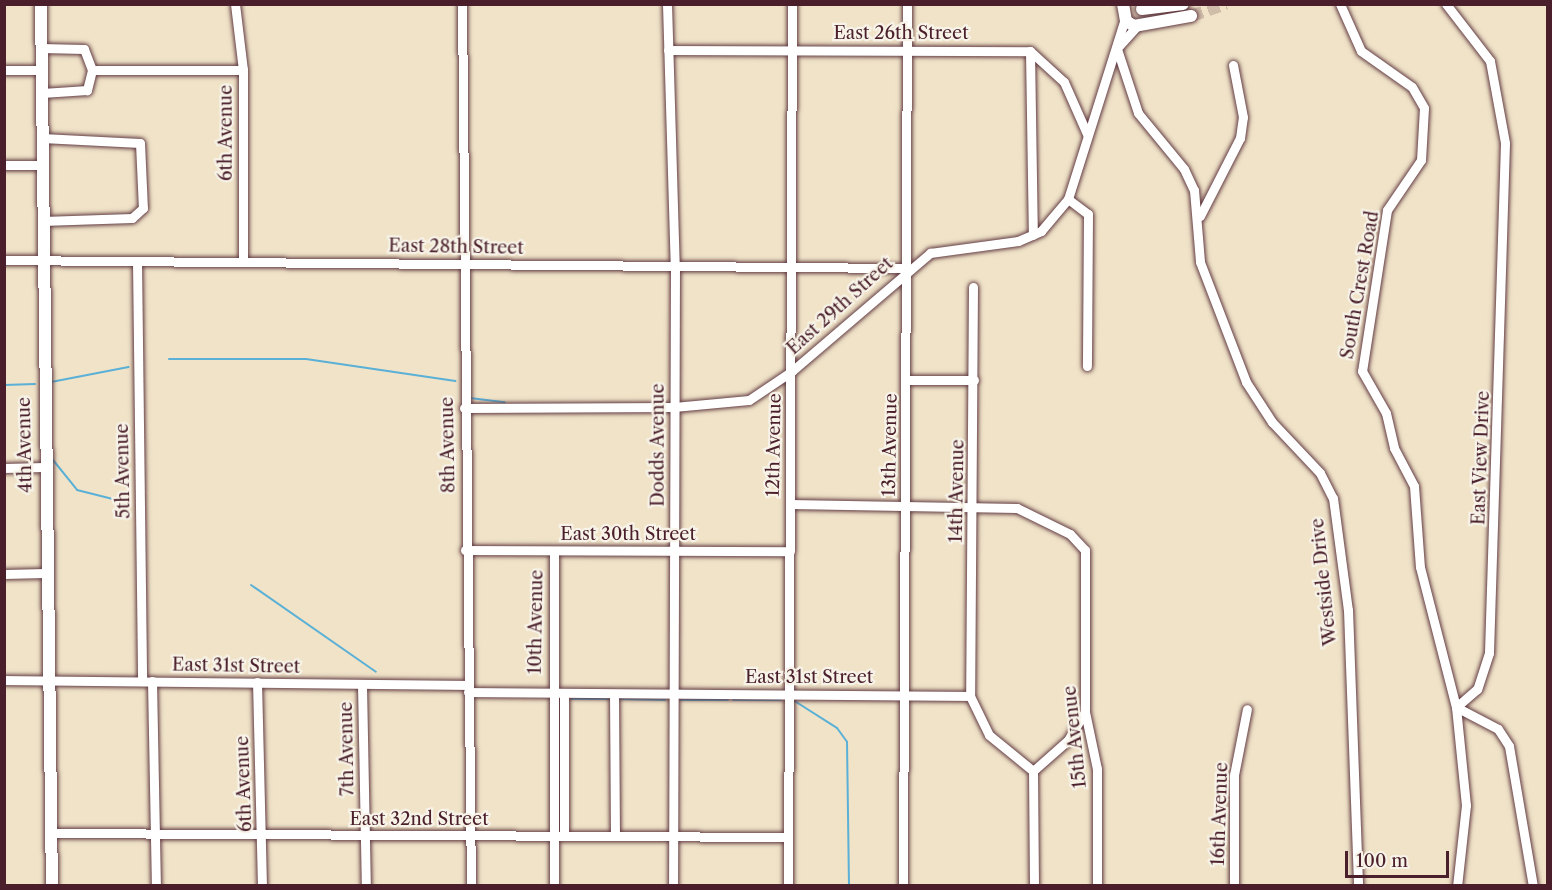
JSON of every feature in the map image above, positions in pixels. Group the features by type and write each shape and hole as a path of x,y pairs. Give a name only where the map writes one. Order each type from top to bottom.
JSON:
{"main road":[{"name":"4th Avenue","path":"41,4 45,573 52,833 51,885"},
{"path":"1144,12 1183,4"},
{"path":"1124,12 1191,16"}],"street":[{"name":"6th Avenue","path":"236,4 243,70 243,262"},
{"name":"8th Avenue","path":"462,4 462,264 471,885"},
{"name":"Dodds Avenue","path":"667,4 675,266 673,885"},
{"name":"12th Avenue","path":"788,885 792,4"},
{"name":"13th Avenue","path":"903,885 908,380 907,4"},
{"name":"South Crest Road","path":"1340,4 1361,51 1412,87 1424,108 1421,160 1387,210 1362,371 1386,413 1394,448 1414,486 1420,567 1456,707 1466,805 1457,885"},
{"name":"East View Drive","path":"1446,4 1490,61 1504,143 1490,653 1477,689 1456,707"},
{"path":"1033,236 1051,223 1068,199 1087,134 1117,49 1124,12"},
{"path":"1117,49 1144,12"},
{"path":"41,48 76,47 89,52 92,70 87,90 42,93"},
{"name":"Westside Drive","path":"1117,49 1138,113 1184,169 1200,216 1200,262 1246,382 1272,422 1320,473 1333,498 1348,610 1358,885"},
{"name":"East 26th Street","path":"668,50 1030,51"},
{"path":"1030,51 1064,82 1087,134"},
{"path":"1030,51 1033,236"},
{"path":"1200,216 1240,138 1243,117 1233,65"},
{"path":"4,70 42,70"},
{"path":"92,70 243,70"},
{"path":"42,138 140,143 143,208 132,218 42,221"},
{"path":"4,165 42,165"},
{"path":"1068,199 1088,214 1087,366"},
{"name":"East 29th Street","path":"464,408 674,407 749,400 792,370 908,268 953,246 1033,236"},
{"name":"East 28th Street","path":"4,260 908,268"},
{"name":"5th Avenue","path":"137,261 147,681 156,833 156,885"},
{"name":"14th Avenue","path":"970,696 974,287"},
{"path":"908,380 974,380"},
{"path":"4,468 44,467"},
{"path":"790,504 973,504"},
{"name":"15th Avenue","path":"973,504 1017,508 1070,534 1085,550 1085,712 1097,769 1097,885"},
{"name":"East 30th Street","path":"465,550 790,551"},
{"name":"10th Avenue","path":"554,551 552,694 559,836"},
{"path":"4,574 45,573"},
{"name":"East 31st Street","path":"4,680 258,682 552,694 970,696"},
{"name":"6th Avenue","path":"258,682 262,885"},
{"name":"7th Avenue","path":"362,685 366,885"},
{"name":"10th Avenue","path":"554,885 559,836 564,694"},
{"path":"614,694 615,836"},
{"path":"970,696 989,735 1033,771"},
{"path":"1456,707 1498,729 1509,746 1533,885"},
{"name":"16th Avenue","path":"1234,885 1234,775 1247,709"},
{"path":"1034,885 1033,771 1068,740 1085,712"},
{"name":"East 32nd Street","path":"52,833 787,837"}],"waterway":[{"path":"169,359 306,359 455,381"},
{"path":"51,382 129,367"},
{"path":"4,385 35,384"},
{"path":"470,398 505,402"},
{"path":"53,460 77,490 117,500"},
{"path":"251,585 376,672"},
{"path":"571,699 610,699"},
{"path":"618,699 665,700"},
{"path":"681,700 728,700"},
{"path":"733,700 781,700"},
{"path":"793,700 837,728 847,742 849,886"}],"tunnel":[{"path":"1191,16 1226,4"}]}
